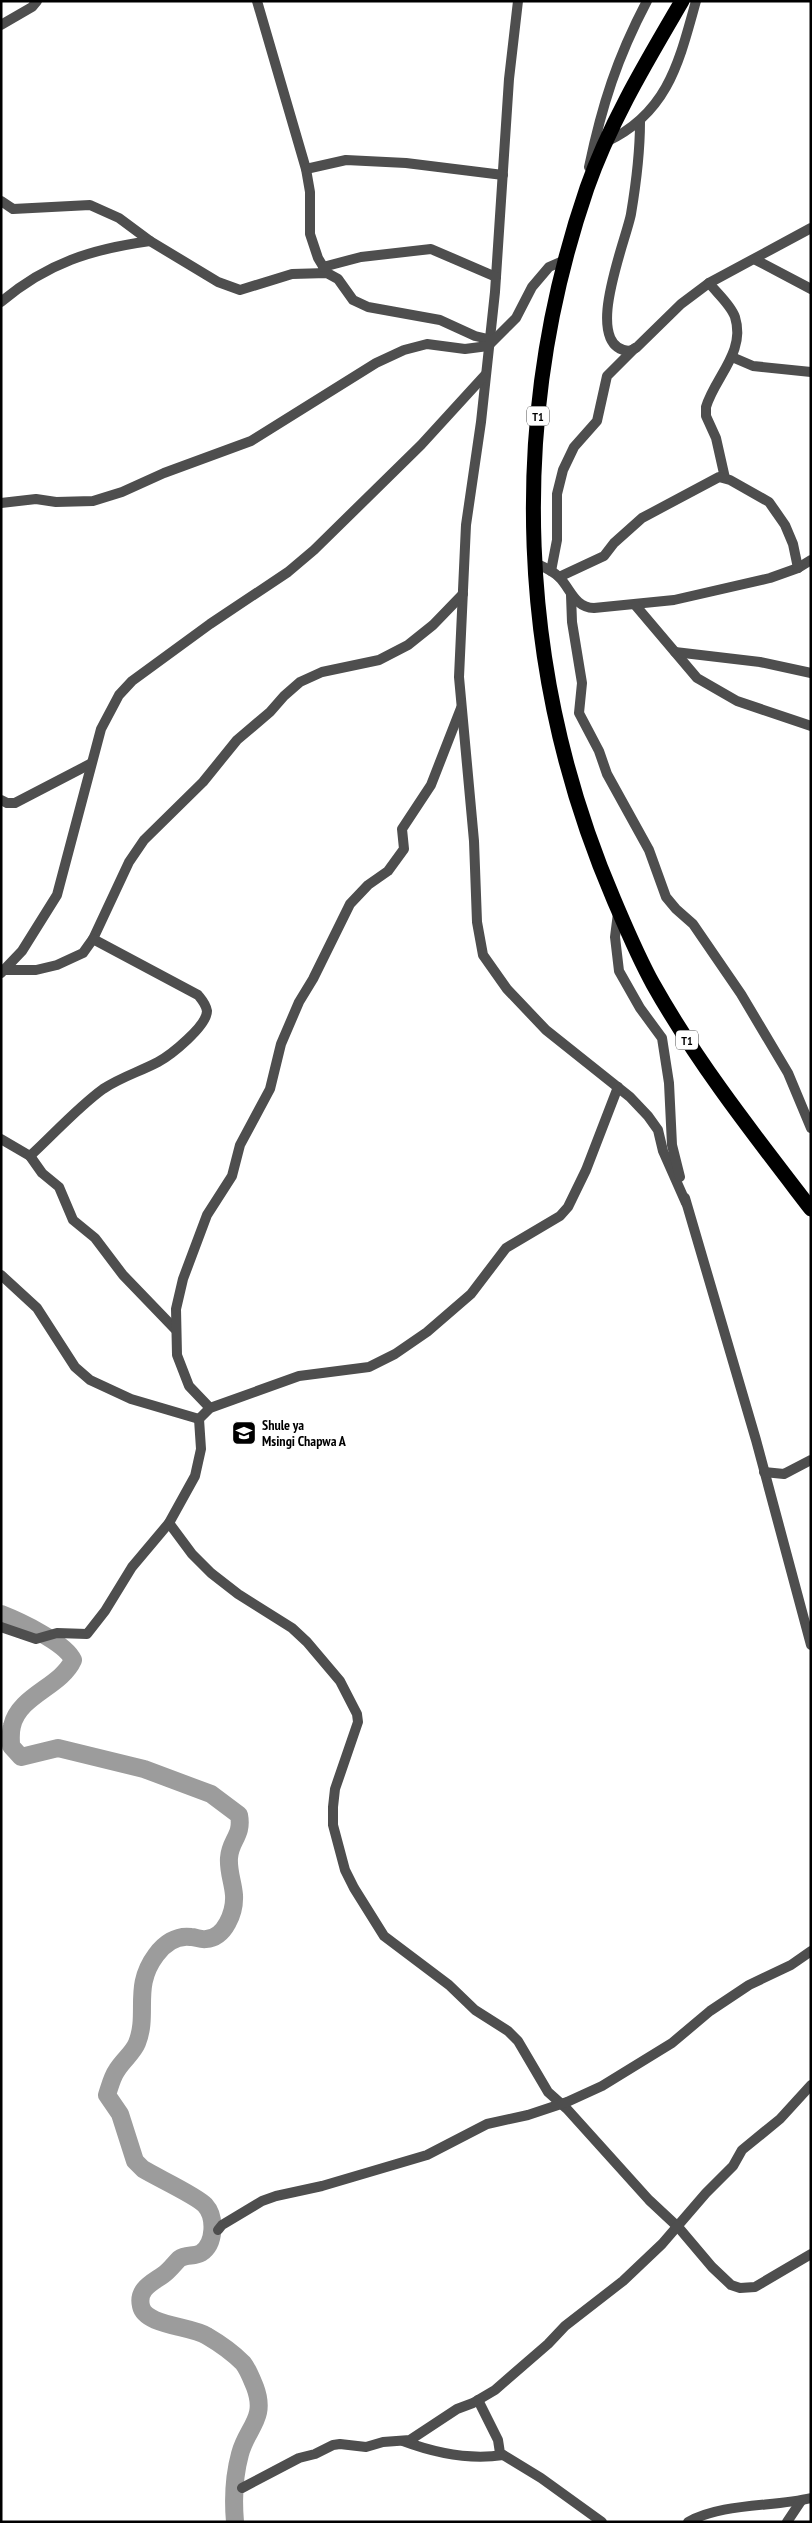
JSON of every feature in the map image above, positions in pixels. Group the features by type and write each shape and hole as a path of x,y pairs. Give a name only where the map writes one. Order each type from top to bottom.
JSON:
{"highway":[{"name":"T1","path":"682,1 628,95 606,142 588,186 565,260 549,334 535,442 532,496 535,563 548,682 565,760 594,853 618,910 651,981 682,1033 720,1089 811,1209"}],"street":[{"path":"1,26 32,7 37,1"},
{"path":"257,1 306,170 310,192 310,234 325,270 338,279 352,300 368,307 440,320 488,343"},
{"path":"518,1 509,79 496,277 466,525 459,677 474,841 477,922 483,955 507,989 546,1030 618,1087 648,1116 658,1130 664,1150 686,1203"},
{"path":"588,186 596,136 612,76 628,38 647,1"},
{"path":"606,142 627,132 640,122 671,80 696,1"},
{"path":"636,348 623,351 612,342 608,335 607,315 611,290 630,215 640,138 640,122"},
{"path":"306,170 346,160 406,163 503,175"},
{"path":"1,201 13,209 90,205 119,218 150,241 218,282 240,290 292,274 325,270 361,257 431,249 496,277"},
{"path":"555,574 557,494 563,470 574,447 597,421 607,376 681,304 709,283 811,228"},
{"path":"1,302 45,270 71,258 114,246 150,241"},
{"path":"1,503 36,499 56,502 93,501 122,492 164,473 251,441 376,363 404,350 427,344 466,349 488,343 516,318 532,287 549,266 565,260"},
{"path":"756,260 811,290"},
{"path":"709,283 735,316 736,340 732,357 706,407 706,416 716,438 725,478"},
{"path":"732,357 753,366 811,372"},
{"path":"4,972 22,951 57,895 100,729 119,695 132,681 210,624 288,572 314,550 421,445 485,375"},
{"path":"555,574 604,556 626,531 655,510 711,480 725,478 745,490 764,497 769,502 785,526 793,544 798,568"},
{"path":"535,563 555,574 571,595 586,608 636,606 674,600 770,578 798,568 811,560"},
{"path":"4,972 36,970 57,965 83,953 93,939 130,862 144,840 203,782 237,740 270,712 300,682 322,672 379,660 408,645 433,625 463,594"},
{"path":"571,595 572,622 582,682 579,713 600,751 607,774 649,850 666,897 693,924 741,994 788,1073 811,1128"},
{"path":"636,606 697,678 713,689 737,701 811,726"},
{"path":"675,652 767,664 811,673"},
{"path":"210,1408 189,1386 177,1355 176,1309 183,1279 207,1215 232,1176 237,1166 240,1145 270,1090 277,1056 290,1019 313,979 350,904 368,885 388,871 404,849 402,829 431,785 461,707"},
{"path":"1,800 7,803 15,803 90,764"},
{"path":"618,910 615,937 620,971 640,1008 662,1038 669,1083 672,1145 686,1203 764,1472 811,1645"},
{"path":"30,1156 102,1090 127,1074 158,1062 178,1048 204,1021 207,1012 204,1002 198,995 93,939"},
{"path":"199,1418 210,1408 299,1376 370,1367 395,1354 427,1332 471,1294 506,1248 560,1216 568,1207 586,1170 618,1087"},
{"path":"1,1139 30,1156 42,1173 59,1187 73,1220 95,1238 123,1276 175,1329"},
{"path":"1,1275 37,1308 75,1367 90,1380 131,1399 199,1418"},
{"path":"1,1627 36,1639 57,1633 87,1634 105,1611 132,1567 169,1523 198,1466 201,1449 199,1418"},
{"path":"764,1472 784,1474 811,1460"},
{"path":"169,1523 200,1563 238,1594 292,1628 324,1660 340,1681 357,1714 358,1722 335,1789 333,1825 345,1870 384,1936 448,1985 474,2010 508,2031 518,2041 548,2092 731,2285 740,2288 755,2287 811,2254"},
{"path":"218,2230 222,2225 262,2201 322,2186 427,2155 487,2124 528,2115 602,2086 672,2042 710,2011 749,1984 791,1965 811,1951"},
{"path":"242,2488 299,2458 315,2454 333,2445 366,2447 383,2442 404,2441 420,2434 458,2409 494,2390 548,2344 570,2321 623,2281 662,2244 706,2192 733,2166 742,2150 780,2119 811,2085"},
{"path":"478,2400 503,2455"},
{"path":"404,2441 437,2452 469,2456 503,2455 541,2478 602,2522"},
{"path":"688,2522 712,2511 806,2500"},
{"path":"787,2522 806,2500"}],"waterway":[{"path":"1,1614 30,1627 52,1640 69,1653 73,1660 59,1677 23,1706 16,1715 11,1729 11,1746 21,1757 58,1748 144,1769 211,1794 239,1815 238,1833 229,1858 234,1902 228,1923 213,1938 180,1937 167,1944 156,1955 145,1978 142,2021 137,2043 119,2066 107,2095 120,2114 135,2161 143,2169 201,2201 209,2210 211,2216 211,2237 206,2249 201,2253 179,2259 165,2273 146,2287 140,2300 144,2313 151,2318 207,2336 235,2356 247,2368 255,2387 259,2407 255,2422 243,2445 236,2471 234,2488 235,2522"}],"place":[{"name":"Shule ya Msingi Chapwa A","path":"244,1433"}]}
